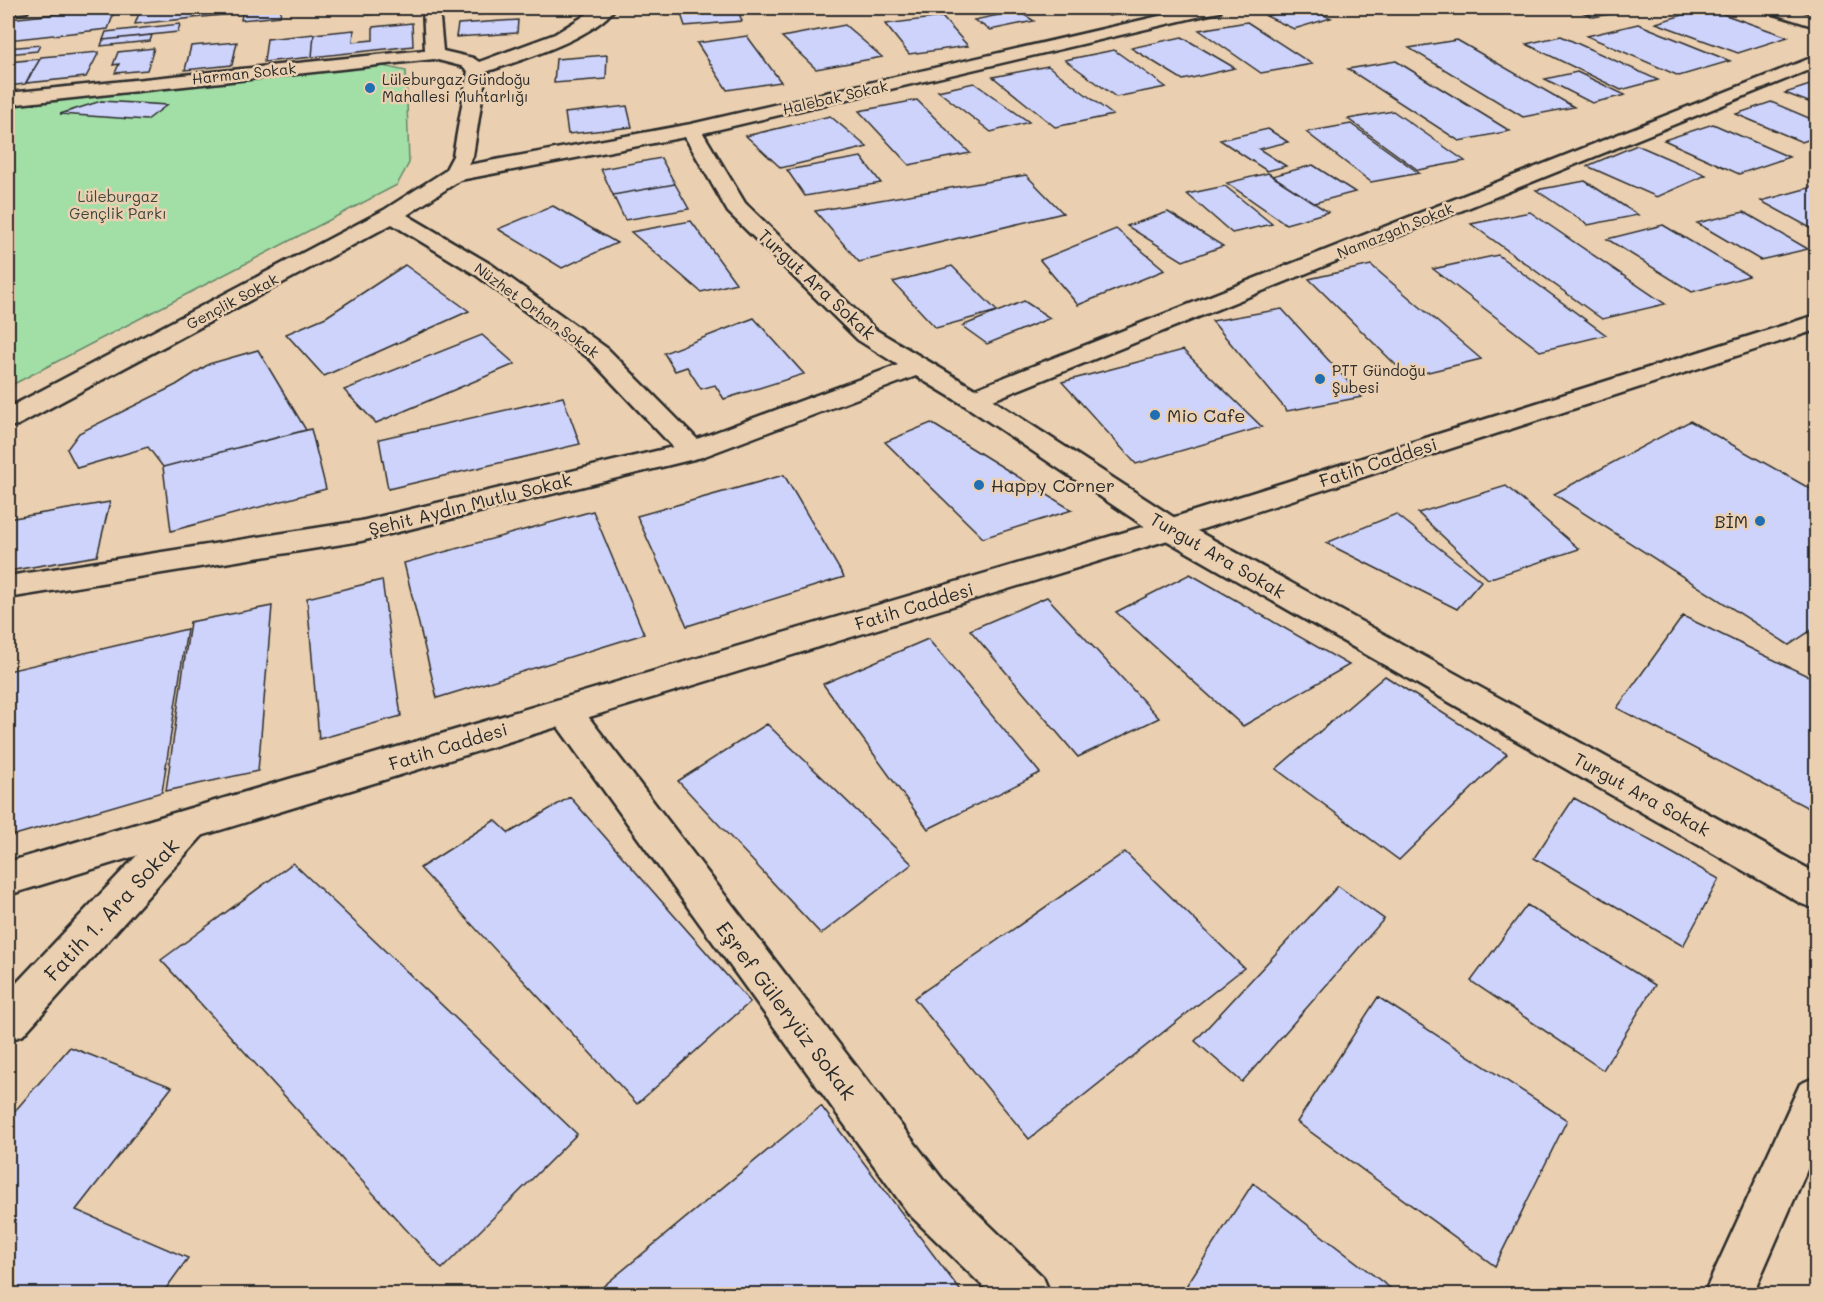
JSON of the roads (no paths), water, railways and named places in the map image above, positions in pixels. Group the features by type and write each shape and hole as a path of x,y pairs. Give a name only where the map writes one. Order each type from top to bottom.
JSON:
{"street":[{"path":"8,9 21,8"},
{"path":"431,8 434,54"},
{"path":"453,176 463,156 477,69 538,50 579,28 607,8"},
{"name":"Halebak Sokak","path":"453,176 503,164 692,130 1214,8"},
{"path":"1774,8 1816,22"},
{"name":"Harman Sokak","path":"8,99 434,54 467,62 477,69"},
{"name":"Namazgah Sokak","path":"974,399 1816,62"},
{"name":"Turgut Ara Sokak","path":"692,130 736,207 867,335 974,399 1170,529 1816,892"},
{"name":"Gençlik Sokak","path":"8,419 392,215 453,176"},
{"name":"Nüzhet Orhan Sokak","path":"392,215 484,270 599,354 692,451"},
{"name":"Fatih Caddesi","path":"8,879 1170,529 1816,322"},
{"name":"Şehit Aydın Mutlu Sokak","path":"8,587 361,531 692,451 918,366"},
{"name":"Eşref Güleryüz Sokak","path":"565,711 926,1197 1026,1294"},
{"name":"Fatih 1. Ara Sokak","path":"8,1021 190,824"},
{"path":"1728,1294 1816,1099"}],"place":[{"name":"Lüleburgaz Gündoğu Mahallesi Muhtarlığı","path":"370,88"},
{"name":"PTT Gündoğu Şubesi","path":"1320,379"},
{"name":"Mio Cafe","path":"1155,415"},
{"name":"Happy Corner","path":"979,485"},
{"name":"BİM","path":"1760,521"}],"park label":[{"name":"Lüleburgaz Gençlik Parkı","path":"118,204"}]}
